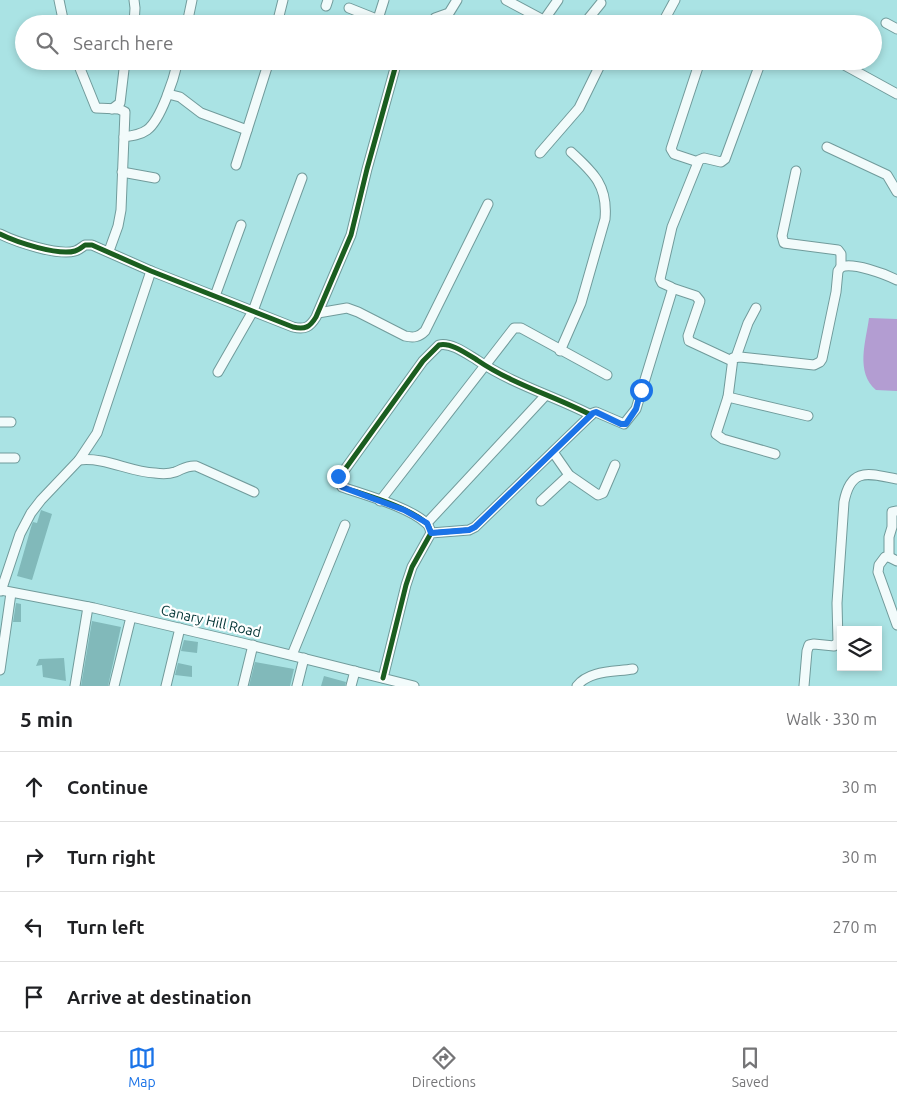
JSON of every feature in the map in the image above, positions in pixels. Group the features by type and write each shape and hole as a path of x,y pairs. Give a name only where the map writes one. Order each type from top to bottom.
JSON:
{"street":[{"path":"59,0 62,15"},
{"path":"134,0 135,15"},
{"path":"189,15 192,0"},
{"path":"280,15 282,0"},
{"path":"379,15 384,0"},
{"path":"443,15 449,13 457,0"},
{"path":"506,0 535,15"},
{"path":"551,15 558,0"},
{"path":"667,15 675,0"},
{"path":"591,15 601,3"},
{"path":"349,8 367,15"},
{"path":"886,22 897,29"},
{"path":"81,70 95,107 124,112 121,210 118,226 109,251"},
{"path":"112,109 120,103 124,70"},
{"path":"124,137 140,134 148,129 155,120 168,94 175,70"},
{"path":"236,165 266,70"},
{"path":"0,234 34,247 71,252 89,244 109,251 151,271 300,329 308,327 318,313 351,235 394,70"},
{"path":"540,153 579,108 598,70"},
{"path":"697,70 671,148 674,154 698,162"},
{"path":"758,70 725,159 721,162 704,158 700,159 672,227 660,277 662,283 696,296 700,301 688,336 689,341 734,359 814,365 820,362 836,292 838,271 841,267 841,254 838,250 784,244 782,236 796,171"},
{"path":"853,70 897,94"},
{"path":"168,94 180,98 201,113 247,130"},
{"path":"827,146 886,174 894,190 897,192"},
{"path":"560,350 581,303 606,206 604,192 598,180 591,170 571,152"},
{"path":"122,172 155,178"},
{"path":"218,372 253,311 302,178"},
{"path":"318,313 347,308 405,336 414,338 420,336 425,331 488,204"},
{"path":"215,296 241,225"},
{"path":"841,267 847,265 897,280"},
{"path":"1,590 20,534 31,513 79,460 97,433 151,271"},
{"path":"431,533 469,530 475,527 593,413 596,412 626,424 638,402 672,288"},
{"path":"756,308 734,359 728,396 715,432 723,439 775,454"},
{"path":"380,501 486,366 512,329 521,328 606,375"},
{"path":"431,533 427,523 404,510 342,487 338,482 338,476 423,361 438,346 444,344 466,353 486,366 545,396 591,415"},
{"path":"427,523 545,396"},
{"path":"728,396 808,416"},
{"path":"0,422 10,422"},
{"path":"553,452 569,475 585,488 600,495 615,465"},
{"path":"0,458 16,458"},
{"path":"79,460 105,461 134,471 155,474 170,474 191,465 254,492"},
{"path":"804,686 809,646 814,644 834,646 838,642 836,603 846,490 853,479 862,475 871,474 897,479"},
{"path":"540,501 569,475"},
{"path":"897,511 892,512 892,527 889,537 893,559 882,560 878,572 897,625"},
{"path":"292,655 345,525"},
{"path":"382,678 412,567 431,533"},
{"name":"Canary Hill Road","path":"1,590 88,607 254,645 408,685"},
{"path":"0,670 11,592"},
{"path":"75,686 88,607"},
{"path":"114,686 131,617"},
{"path":"166,686 180,628"},
{"path":"242,686 254,645"},
{"path":"297,686 304,658"},
{"path":"577,686 584,678 593,675 634,669"},
{"path":"351,686 355,671"}],"shaded area":[{"path":"869,318 897,319 897,391 876,390 866,374 864,346"}],"building":[{"path":"41,510 52,514 32,580 17,576 32,524 33,522 37,523"},
{"path":"16,603 21,604 21,622 13,622"},
{"path":"92,621 121,627 108,686 81,686"},
{"path":"184,640 198,642 197,653 181,651"},
{"path":"64,658 66,681 43,677 42,665 36,666 39,659"},
{"path":"255,662 294,669 290,686 249,686"},
{"path":"178,663 192,666 192,677 175,675"},
{"path":"324,676 346,682 345,686 321,686"}],"cycle path":[{"path":"0,234 16,241 58,252 75,251 85,245 92,245 151,271 293,327 307,327 316,317 351,235 394,70"},
{"path":"383,678 406,585 412,567 431,533 469,530 475,527 591,415 504,376 459,349 449,345 439,345 423,361 338,479 342,487 386,502 418,517 428,525 431,533"}],"route":[{"path":"338,476 338,482 342,487 404,510 427,523 431,533 469,530 475,527 593,413 596,412 621,424 626,424 636,409 641,390"}]}
